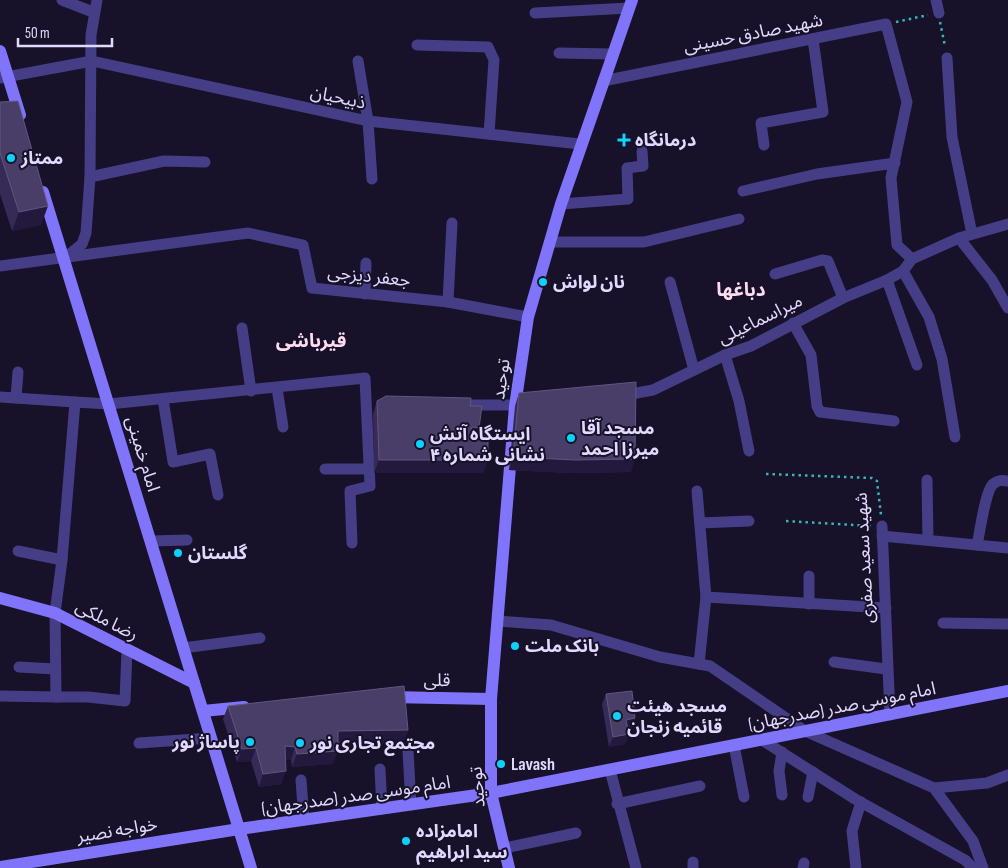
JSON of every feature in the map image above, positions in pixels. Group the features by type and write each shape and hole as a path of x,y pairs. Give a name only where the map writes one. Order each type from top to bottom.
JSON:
{"main road":[{"name":"توحید","path":"509,868 491,793 491,699 514,406 528,317 580,144 630,4"},
{"path":"0,51 4,78 22,123 6,120"},
{"name":"امام خمینی","path":"41,184 251,868"},
{"name":"رضا ملکی","path":"0,598 54,613 194,683"},
{"name":"(صدرجهان) امام موسی صدر","path":"239,829 491,793 1008,691"},
{"name":"قلی","path":"373,698 491,699"},
{"path":"203,711 260,705"},
{"name":"خواجه نصیر","path":"8,866 239,829"}],"street":[{"path":"62,0 93,12"},
{"path":"0,266 64,259 82,244 84,239 90,177 93,12 97,0"},
{"path":"936,0 938,13"},
{"path":"535,14 630,4"},
{"path":"886,24 907,102 891,178 897,245 912,259"},
{"name":"شهید صادق حسینی","path":"603,81 886,24"},
{"path":"764,145 761,123 823,112 813,38"},
{"path":"417,45 488,47 494,60 489,134"},
{"path":"559,53 611,54"},
{"path":"947,58 952,137 972,234"},
{"path":"4,78 92,61"},
{"name":"ذبیحیان","path":"92,61 368,121 580,144"},
{"path":"358,61 368,121 372,180"},
{"path":"561,204 628,199 627,168 643,166 642,151"},
{"path":"90,177 164,161 205,162"},
{"path":"743,191 817,174 895,163"},
{"path":"550,242 644,242 739,220"},
{"path":"448,302 452,223"},
{"name":"میراسماعیلی","path":"612,397 653,390 725,355 751,346 843,298 887,280 903,271 912,259 959,238 1008,224"},
{"name":"جعفر دیزجی","path":"64,259 248,233 303,245 312,288 448,302 528,317"},
{"path":"959,238 992,280 1008,308"},
{"path":"775,274 822,260 828,261 843,298"},
{"path":"365,294 366,263"},
{"path":"903,271 929,317 942,359 955,437"},
{"path":"887,280 917,365"},
{"path":"670,282 694,370"},
{"path":"793,323 811,355 817,406 820,412 894,421"},
{"path":"242,328 251,391"},
{"path":"725,355 739,401 749,451"},
{"path":"16,398 18,372"},
{"path":"0,397 109,404 365,378 372,405 370,486 350,491 352,543"},
{"path":"278,388 284,427"},
{"path":"163,399 173,462 210,454 218,495"},
{"path":"56,698 54,613 62,560 75,402"},
{"path":"446,405 514,406 534,404"},
{"path":"325,469 369,469"},
{"path":"927,480 928,540"},
{"path":"977,545 988,493 992,485 1001,480 1008,481"},
{"path":"697,491 706,597 698,664"},
{"path":"700,523 749,522"},
{"path":"882,531 928,540 1008,548"},
{"name":"شهید سعید صفری","path":"882,531 886,608 886,670 890,715"},
{"path":"151,541 187,540"},
{"path":"18,551 62,560"},
{"path":"809,576 809,604"},
{"path":"706,597 886,608"},
{"path":"498,621 551,625 660,657 710,666 805,731 934,788 987,783 1008,775"},
{"path":"943,623 1008,624"},
{"path":"183,648 260,638"},
{"path":"0,696 56,698 88,696 125,701 127,650"},
{"path":"834,662 886,670"},
{"path":"19,667 56,669"},
{"path":"139,743 211,738"},
{"path":"762,740 861,802 965,860 973,868"},
{"path":"734,745 744,797"},
{"path":"408,751 411,805"},
{"path":"782,752 779,771 782,795"},
{"path":"380,769 382,809"},
{"path":"610,770 636,868"},
{"path":"808,797 813,772"},
{"path":"301,780 304,820"},
{"path":"618,804 700,786"},
{"path":"934,788 973,841 983,868"},
{"path":"856,868 852,831 861,802"},
{"path":"505,848 576,834"}],"path":[{"path":"886,24 938,13 947,58"},
{"name":"شهید سعید صفری","path":"766,474 872,478 877,480 882,531"},
{"path":"786,521 882,531"}],"building":[{"path":"18,101 48,206 19,212 0,153 0,102"},
{"name":"مسجد آقا میرزا احمد","path":"636,382 635,459 575,460 513,457 519,393"},
{"name":"ایستگاه آتش نشانی شماره ۴","path":"386,396 471,398 470,406 482,406 479,428 472,427 471,434 488,436 488,460 379,460 377,401"},
{"name":"مجتمع تجارى نور","path":"404,686 408,730 338,731 338,751 297,754 295,747 285,746 286,771 263,774 256,748 242,749 228,706"},
{"name":"مسجد هیئت قائمیه زنجان","path":"632,691 635,718 626,720 629,734 613,737 606,694"}],"place":[{"name":"درمانگاه","path":"624,140"},
{"name":"ممتاز","path":"11,158"},
{"name":"نان لواش","path":"543,282"},
{"name":"مسجد آقا میرزا احمد","path":"571,438"},
{"name":"ایستگاه آتش نشانی شماره ۴","path":"420,444"},
{"name":"گلستان","path":"178,553"},
{"name":"بانک ملت","path":"515,646"},
{"name":"مسجد هیئت قائمیه زنجان","path":"617,716"},
{"name":"پاساژ نور","path":"250,742"},
{"name":"مجتمع تجارى نور","path":"300,743"},
{"name":"Lavash","path":"501,764"},
{"name":"امامزاده سید ابراهیم","path":"406,841"}],"district":[{"name":"دباغها","path":"741,289"},
{"name":"قیرباشی","path":"311,340"}]}
